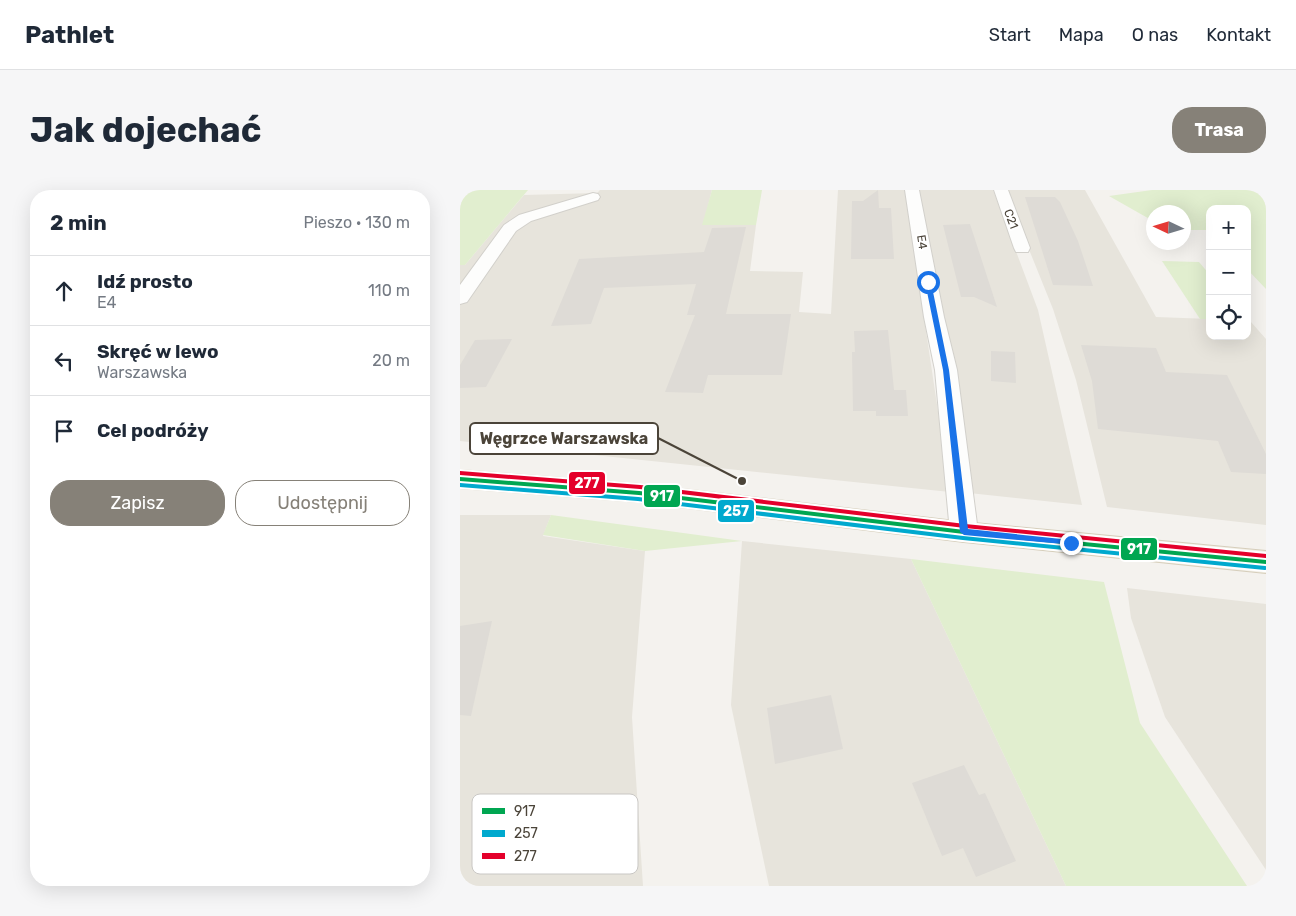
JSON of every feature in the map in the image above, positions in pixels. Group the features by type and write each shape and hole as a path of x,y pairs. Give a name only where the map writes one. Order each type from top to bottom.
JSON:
{"main road":[{"path":"460,479 647,494 964,532 1266,562"}],"street":[{"name":"E4","path":"912,190 934,317 946,370 964,532"},
{"name":"C21","path":"1000,190 1022,248"},
{"path":"460,298 510,228 526,218 593,197"}],"shaded area":[{"path":"600,190 712,190 703,225 756,225 750,271 803,272 799,312 831,314 838,190 905,190 950,492 460,441 460,265 465,265 524,195 597,193"},
{"path":"918,190 993,190 1038,310 1082,505 969,493"},
{"path":"1005,190 1085,190 1156,317 1206,319 1206,340 1251,340 1251,322 1266,339 1266,525 1107,507 1076,380 1053,309"},
{"path":"460,515 551,515 543,536 645,551 632,717 637,794 472,794 472,874 638,874 638,809 643,886 460,886"},
{"path":"742,541 911,559 1066,886 769,886 731,705"},
{"path":"1127,588 1266,604 1266,870 1165,717 1131,618"}],"green space":[{"path":"460,190 528,190 465,265 460,265"},
{"path":"712,190 762,190 756,225 702,225"},
{"path":"1152,190 1266,190 1266,289 1251,273 1251,205 1206,205 1206,230 1191,230 1191,205 1146,205 1146,217 1109,196"},
{"path":"1162,261 1199,262 1206,270 1206,319 1200,319"},
{"path":"551,515 742,541 645,551 543,535"},
{"path":"911,559 1104,582 1140,723 1247,886 1066,886"}],"building":[{"path":"878,190 879,208 891,208 894,259 851,259 852,201 863,201"},
{"path":"1025,197 1055,197 1060,202 1078,241 1093,286 1053,285"},
{"path":"970,224 997,307 974,297 961,297 943,225"},
{"path":"746,227 726,314 791,314 782,375 708,375 703,393 665,392 695,315 687,315 696,284 604,288 591,324 551,326 579,259 704,252 712,228"},
{"path":"888,330 894,390 906,390 908,416 876,416 876,411 853,411 852,352 855,352 854,331"},
{"path":"512,339 486,387 460,388 460,365 475,340"},
{"path":"1081,345 1156,348 1166,372 1227,375 1266,454 1266,474 1231,472 1218,441 1098,429 1092,381"},
{"path":"991,351 1015,352 1016,383 991,381"},
{"path":"492,621 471,716 460,715 460,626"},
{"path":"831,695 843,749 775,764 767,708"},
{"path":"964,765 979,795 985,793 1016,861 976,877 963,848 942,856 912,783"}],"transit line":[{"name":"277","path":"460,473 640,487 965,526 1266,556"},
{"name":"917","path":"460,479 639,493 964,532 1266,562"},
{"name":"257","path":"460,485 638,499 963,538 1265,568"}],"place":[{"name":"Węgrzce Warszawska","path":"742,481"}],"route":[{"path":"928,282 946,370 964,532 1071,543"}]}
